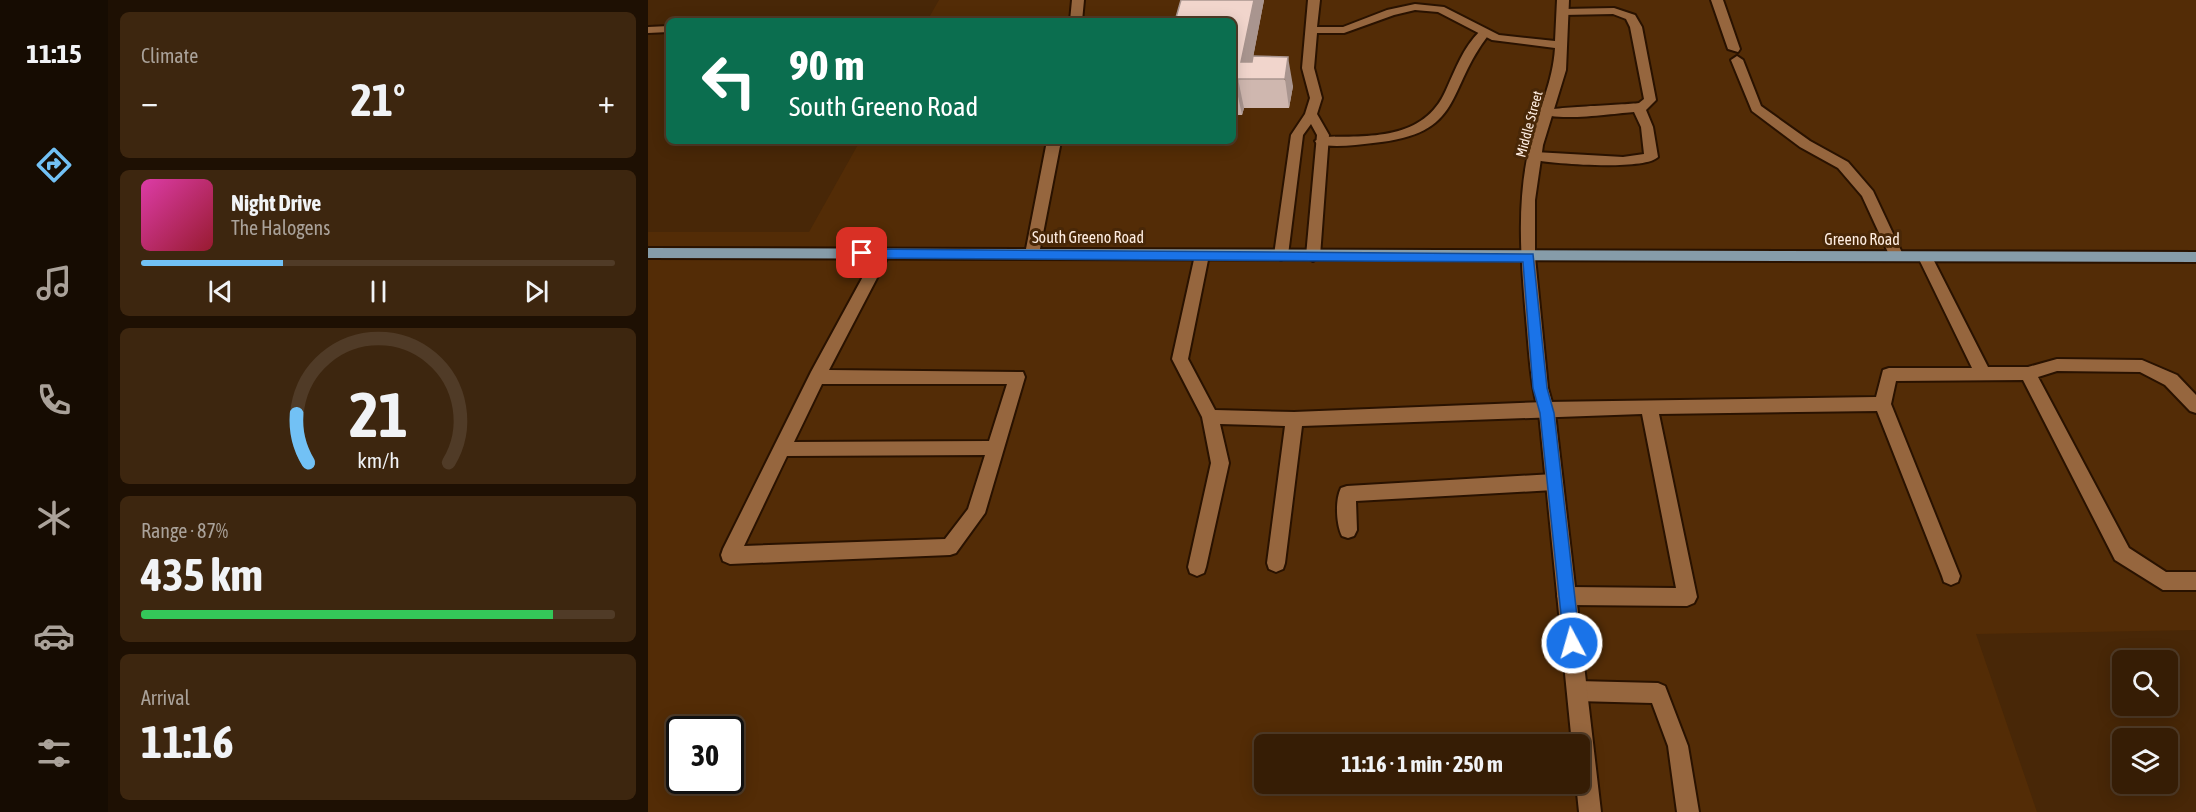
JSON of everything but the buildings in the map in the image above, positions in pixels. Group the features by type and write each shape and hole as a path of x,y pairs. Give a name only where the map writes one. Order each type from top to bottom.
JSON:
{"main road":[{"name":"South Greeno Road","path":"648,254 1528,257"},
{"name":"Greeno Road","path":"1528,257 2196,257"}],"street":[{"path":"1076,18 1078,0"},
{"path":"1281,255 1297,135 1311,114 1316,98 1308,68 1314,0"},
{"path":"1716,0 1756,108 1805,144 1843,165 1868,194 1897,257"},
{"path":"1547,112 1589,112 1638,108 1650,100 1636,27 1631,17 1614,11 1563,6"},
{"name":"Middle Street","path":"1563,6 1560,70 1534,156 1528,200 1528,257 1540,388 1546,410 1590,812"},
{"path":"1311,30 1344,30 1391,12 1415,7 1440,9 1496,38 1562,45"},
{"path":"648,30 666,29"},
{"path":"1322,141 1387,138 1422,127 1437,116 1454,86 1469,48 1484,33"},
{"path":"1534,156 1623,161 1651,157 1647,127 1638,108"},
{"path":"1311,114 1323,135 1313,256"},
{"path":"1032,254 1052,144"},
{"path":"816,377 1017,377 976,513 950,548 730,555 816,377 883,254"},
{"path":"1197,567 1220,463 1210,417 1180,359 1202,255"},
{"path":"1925,257 1983,374"},
{"path":"1951,576 1883,404 1888,375 2028,373 2057,364 2142,366 2171,380 2196,406"},
{"path":"2028,373 2122,554 2163,581 2196,581"},
{"path":"1210,417 1294,418 1546,410 1883,404"},
{"path":"1567,596 1687,597 1649,408"},
{"path":"1276,563 1294,418"},
{"path":"782,448 996,448"},
{"path":"1348,530 1347,495 1554,482"},
{"path":"1577,691 1658,693 1678,746 1688,812"}],"shaded area":[{"path":"939,0 2196,0 2196,630 1976,634 2037,812 648,812 648,232 809,232 858,144 1236,144 1236,18 929,18"}],"route":[{"path":"862,253 1528,257 1540,388 1547,413 1572,643"}]}
